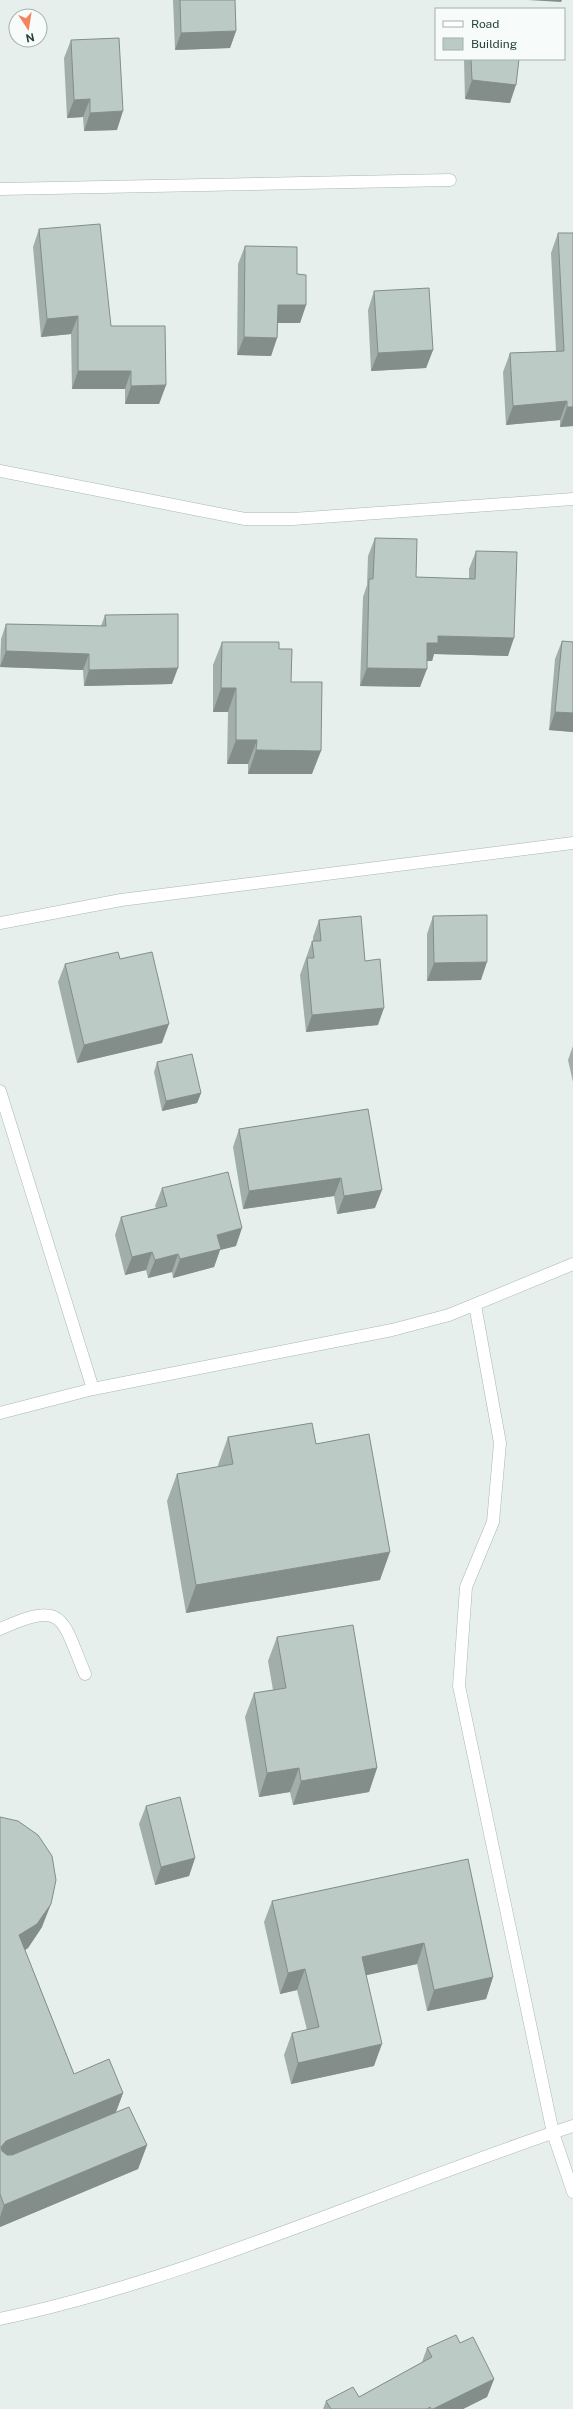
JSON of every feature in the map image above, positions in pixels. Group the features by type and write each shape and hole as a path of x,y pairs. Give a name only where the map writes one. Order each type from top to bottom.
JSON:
{"street":[{"path":"0,190 450,180"},
{"path":"0,470 245,519 293,519 573,499"},
{"path":"0,923 121,900 573,843"},
{"path":"0,1091 93,1389"},
{"path":"0,1413 93,1389 392,1330 449,1315 573,1264"},
{"path":"475,1305 500,1443 493,1522 466,1587 459,1686 552,2133 573,2192"},
{"path":"0,1629 32,1616 51,1615 59,1618 65,1627 85,1674"},
{"path":"0,2319 86,2296 197,2262 573,2126"}],"building":[{"path":"180,0 235,0 236,31 181,33"},
{"path":"119,38 123,111 90,113 90,99 74,100 71,40"},
{"path":"471,60 519,60 516,85 472,80"},
{"path":"100,224 111,326 165,326 166,385 131,386 131,371 78,371 78,316 47,319 39,229"},
{"path":"558,233 573,233 573,407 567,407 567,401 513,406 510,353 564,351"},
{"path":"245,246 297,247 297,274 306,275 306,305 278,305 277,338 244,337"},
{"path":"429,288 433,350 378,353 374,291"},
{"path":"375,538 417,539 416,577 475,579 476,551 517,552 514,638 438,636 438,643 427,643 427,669 367,668 369,579 373,579"},
{"path":"178,614 178,668 89,670 89,654 6,651 6,624 106,626 105,615"},
{"path":"562,641 573,642 573,713 555,712"},
{"path":"222,642 279,642 279,649 292,649 291,682 322,682 321,751 256,750 257,740 236,740 236,688 221,688"},
{"path":"487,915 487,962 434,963 433,916"},
{"path":"361,916 365,961 380,959 384,1008 312,1015 307,958 314,958 312,941 321,941 319,920"},
{"path":"118,952 120,959 152,952 169,1024 84,1045 65,964"},
{"path":"192,1054 201,1093 166,1101 157,1062"},
{"path":"368,1109 382,1190 344,1196 341,1178 249,1191 239,1129"},
{"path":"228,1172 242,1228 217,1235 221,1249 180,1259 178,1254 155,1260 152,1252 132,1257 121,1217 167,1206 162,1188"},
{"path":"312,1423 316,1444 369,1434 390,1552 196,1585 177,1474 233,1464 228,1437"},
{"path":"353,1625 377,1768 301,1781 299,1768 267,1773 254,1693 286,1688 277,1637"},
{"path":"180,1797 195,1858 161,1867 146,1806"},
{"path":"0,1817 18,1821 38,1835 52,1856 56,1880 51,1904 37,1924 19,1935 74,2074 109,2059 123,2093 6,2141 1,2147 2,2151 7,2155 12,2155 129,2107 147,2145 4,2205 0,2194"},
{"path":"468,1859 493,1977 434,1990 424,1943 362,1957 382,2044 298,2063 292,2033 319,2027 305,1969 288,1973 272,1901"},
{"path":"456,2335 460,2343 473,2337 494,2379 433,2409 430,2407 427,2409 331,2409 326,2401 353,2387 359,2397 432,2357 427,2348"}]}
